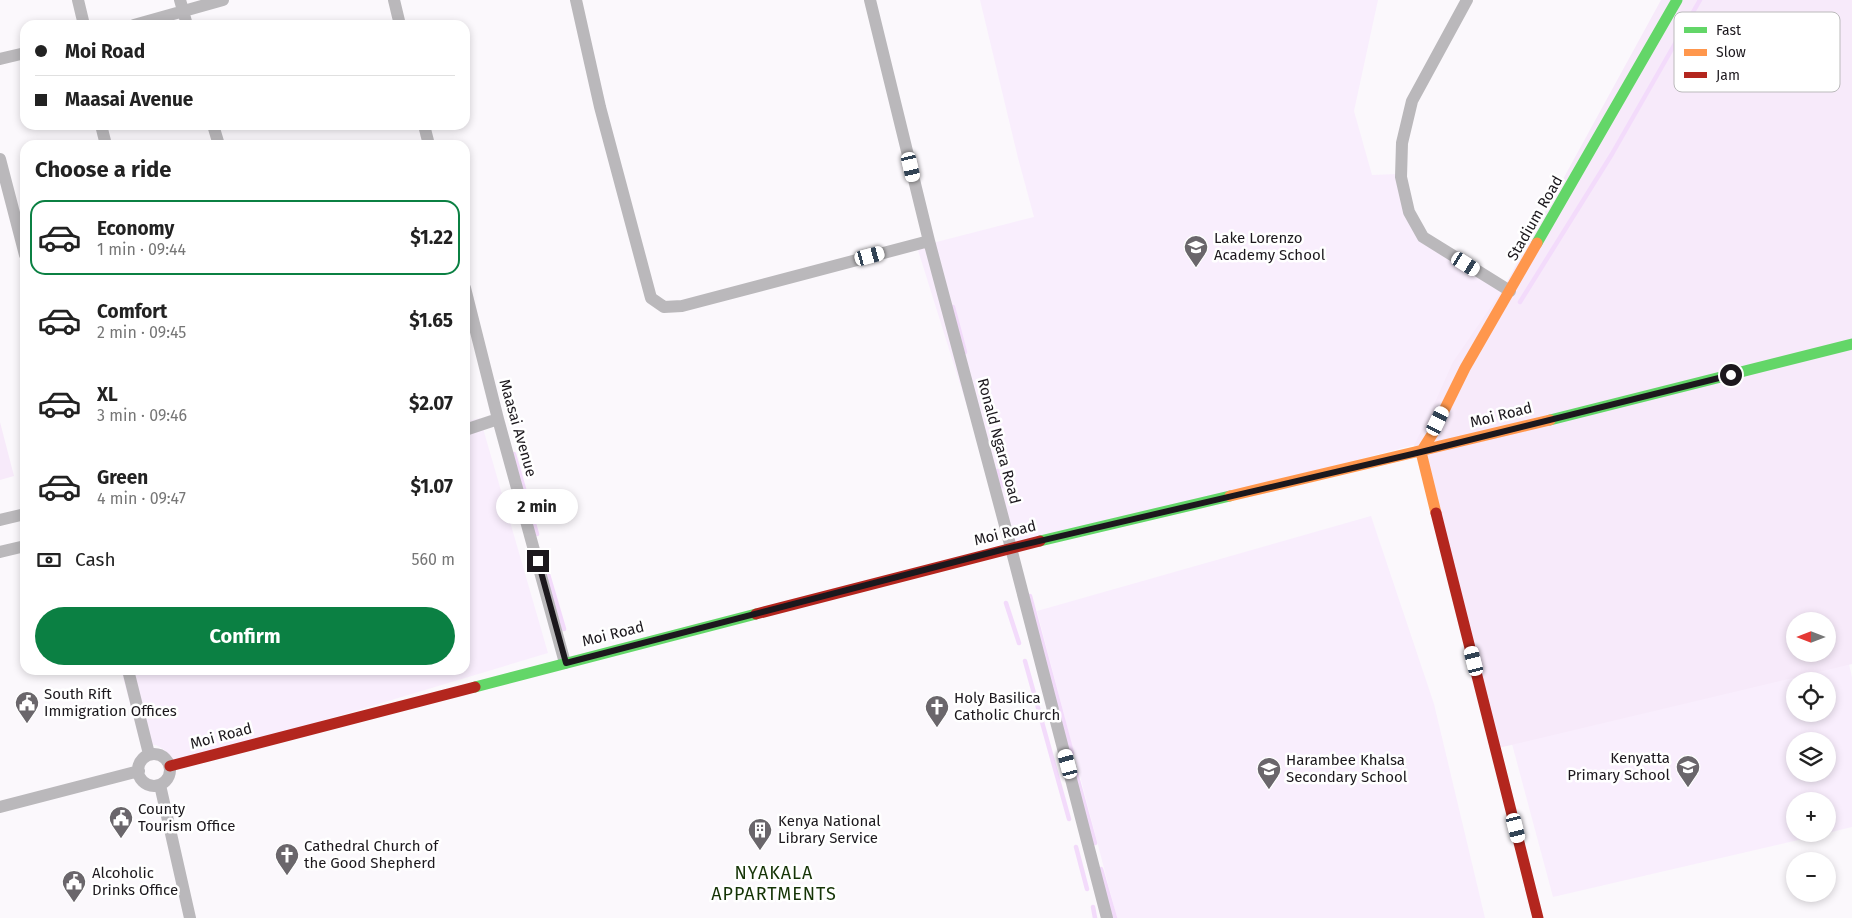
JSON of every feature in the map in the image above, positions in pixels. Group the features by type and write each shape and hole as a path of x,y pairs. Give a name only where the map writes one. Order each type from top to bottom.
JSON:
{"street":[{"path":"78,0 83,20"},
{"path":"146,20 181,5 223,0"},
{"path":"394,0 399,20"},
{"path":"576,0 600,106 651,298 658,303 664,307 682,306 928,241"},
{"name":"Ronald Ngara Road","path":"870,0 928,241 1012,548 1107,918"},
{"path":"1467,0 1412,100 1402,143 1401,177 1409,212 1423,237 1510,291"},
{"name":"Stadium Road","path":"1421,452 1465,368 1677,0"},
{"path":"181,5 186,20"},
{"path":"0,59 20,54"},
{"path":"0,159 20,236"},
{"name":"Maasai Avenue","path":"470,308 498,419 566,663"},
{"name":"Moi Road","path":"170,766 1012,548 1421,452 1852,344"},
{"path":"470,428 498,419"},
{"path":"1421,452 1538,918"},
{"path":"0,520 20,515"},
{"path":"0,552 20,547"},
{"path":"129,675 148,754"},
{"path":"148,754 162,756 170,766 169,775 164,783 160,785 148,785 143,781 139,771 141,762 148,754"},
{"path":"0,806 139,771"},
{"path":"160,785 190,918"}],"shaded area":[{"name":"Lake Lorenzo Academy School","path":"980,0 1378,0 1354,111 1372,175 1397,174 1420,238 1503,289 1414,445 1012,550 917,247 1034,217"},
{"path":"1661,0 1852,0 1852,664 1818,672 1786,672 1786,680 1494,749 1414,445 1453,362 1503,289"},
{"path":"480,418 548,653 172,766 169,755 163,749 156,745 141,745 122,675 470,675 470,421"},
{"path":"0,422 14,476 0,480"},
{"name":"Harambee Khalsa Secondary School","path":"1371,516 1434,704 1485,918 1117,918 1037,611"},
{"name":"Kenyatta Primary School","path":"1848,660 1852,677 1852,827 1836,831 1836,792 1786,792 1786,842 1790,842 1553,897 1512,744 1786,676 1786,722 1836,722 1836,672 1800,672"}],"waterway":[{"path":"1693,12 1700,0"},
{"path":"1520,302 1612,154 1674,46"},
{"path":"953,307 965,352"},
{"path":"514,454 537,534"},
{"path":"997,471 1001,486"},
{"path":"547,571 564,629"},
{"path":"1030,596 1072,753"},
{"path":"1006,603 1019,643"},
{"path":"1025,661 1069,819"},
{"path":"1076,773 1095,843"},
{"path":"1076,847 1087,889"},
{"path":"1101,869 1115,918"},
{"path":"1093,907 1095,918"}],"traffic: fast":[{"path":"1537,243 1677,0"},
{"path":"1550,420 1852,344"},
{"path":"1040,541 1230,496"},
{"path":"475,687 756,614"}],"traffic: slow":[{"path":"1436,513 1421,452 1433,433 1465,368 1537,243"},
{"path":"1230,496 1550,420"}],"traffic: jam":[{"path":"1436,513 1538,918"},
{"path":"756,614 1040,541"},
{"path":"170,766 475,687"}],"place":[{"name":"Lake Lorenzo Academy School","path":"1196,268"},
{"name":"South Rift Immigration Offices","path":"27,724"},
{"name":"Holy Basilica Catholic Church","path":"937,728"},
{"name":"Kenyatta Primary School","path":"1688,788"},
{"name":"Harambee Khalsa Secondary School","path":"1269,790"},
{"name":"County Tourism Office","path":"121,839"},
{"name":"Kenya National Library Service","path":"760,851"},
{"name":"Cathedral Church of the Good Shepherd","path":"287,876"},
{"name":"Alcoholic Drinks Office","path":"74,903"}],"district":[{"name":"NYAKALA APPARTMENTS","path":"774,883"}],"route":[{"path":"538,561 566,663 1001,550 1421,452 1731,375"}]}
